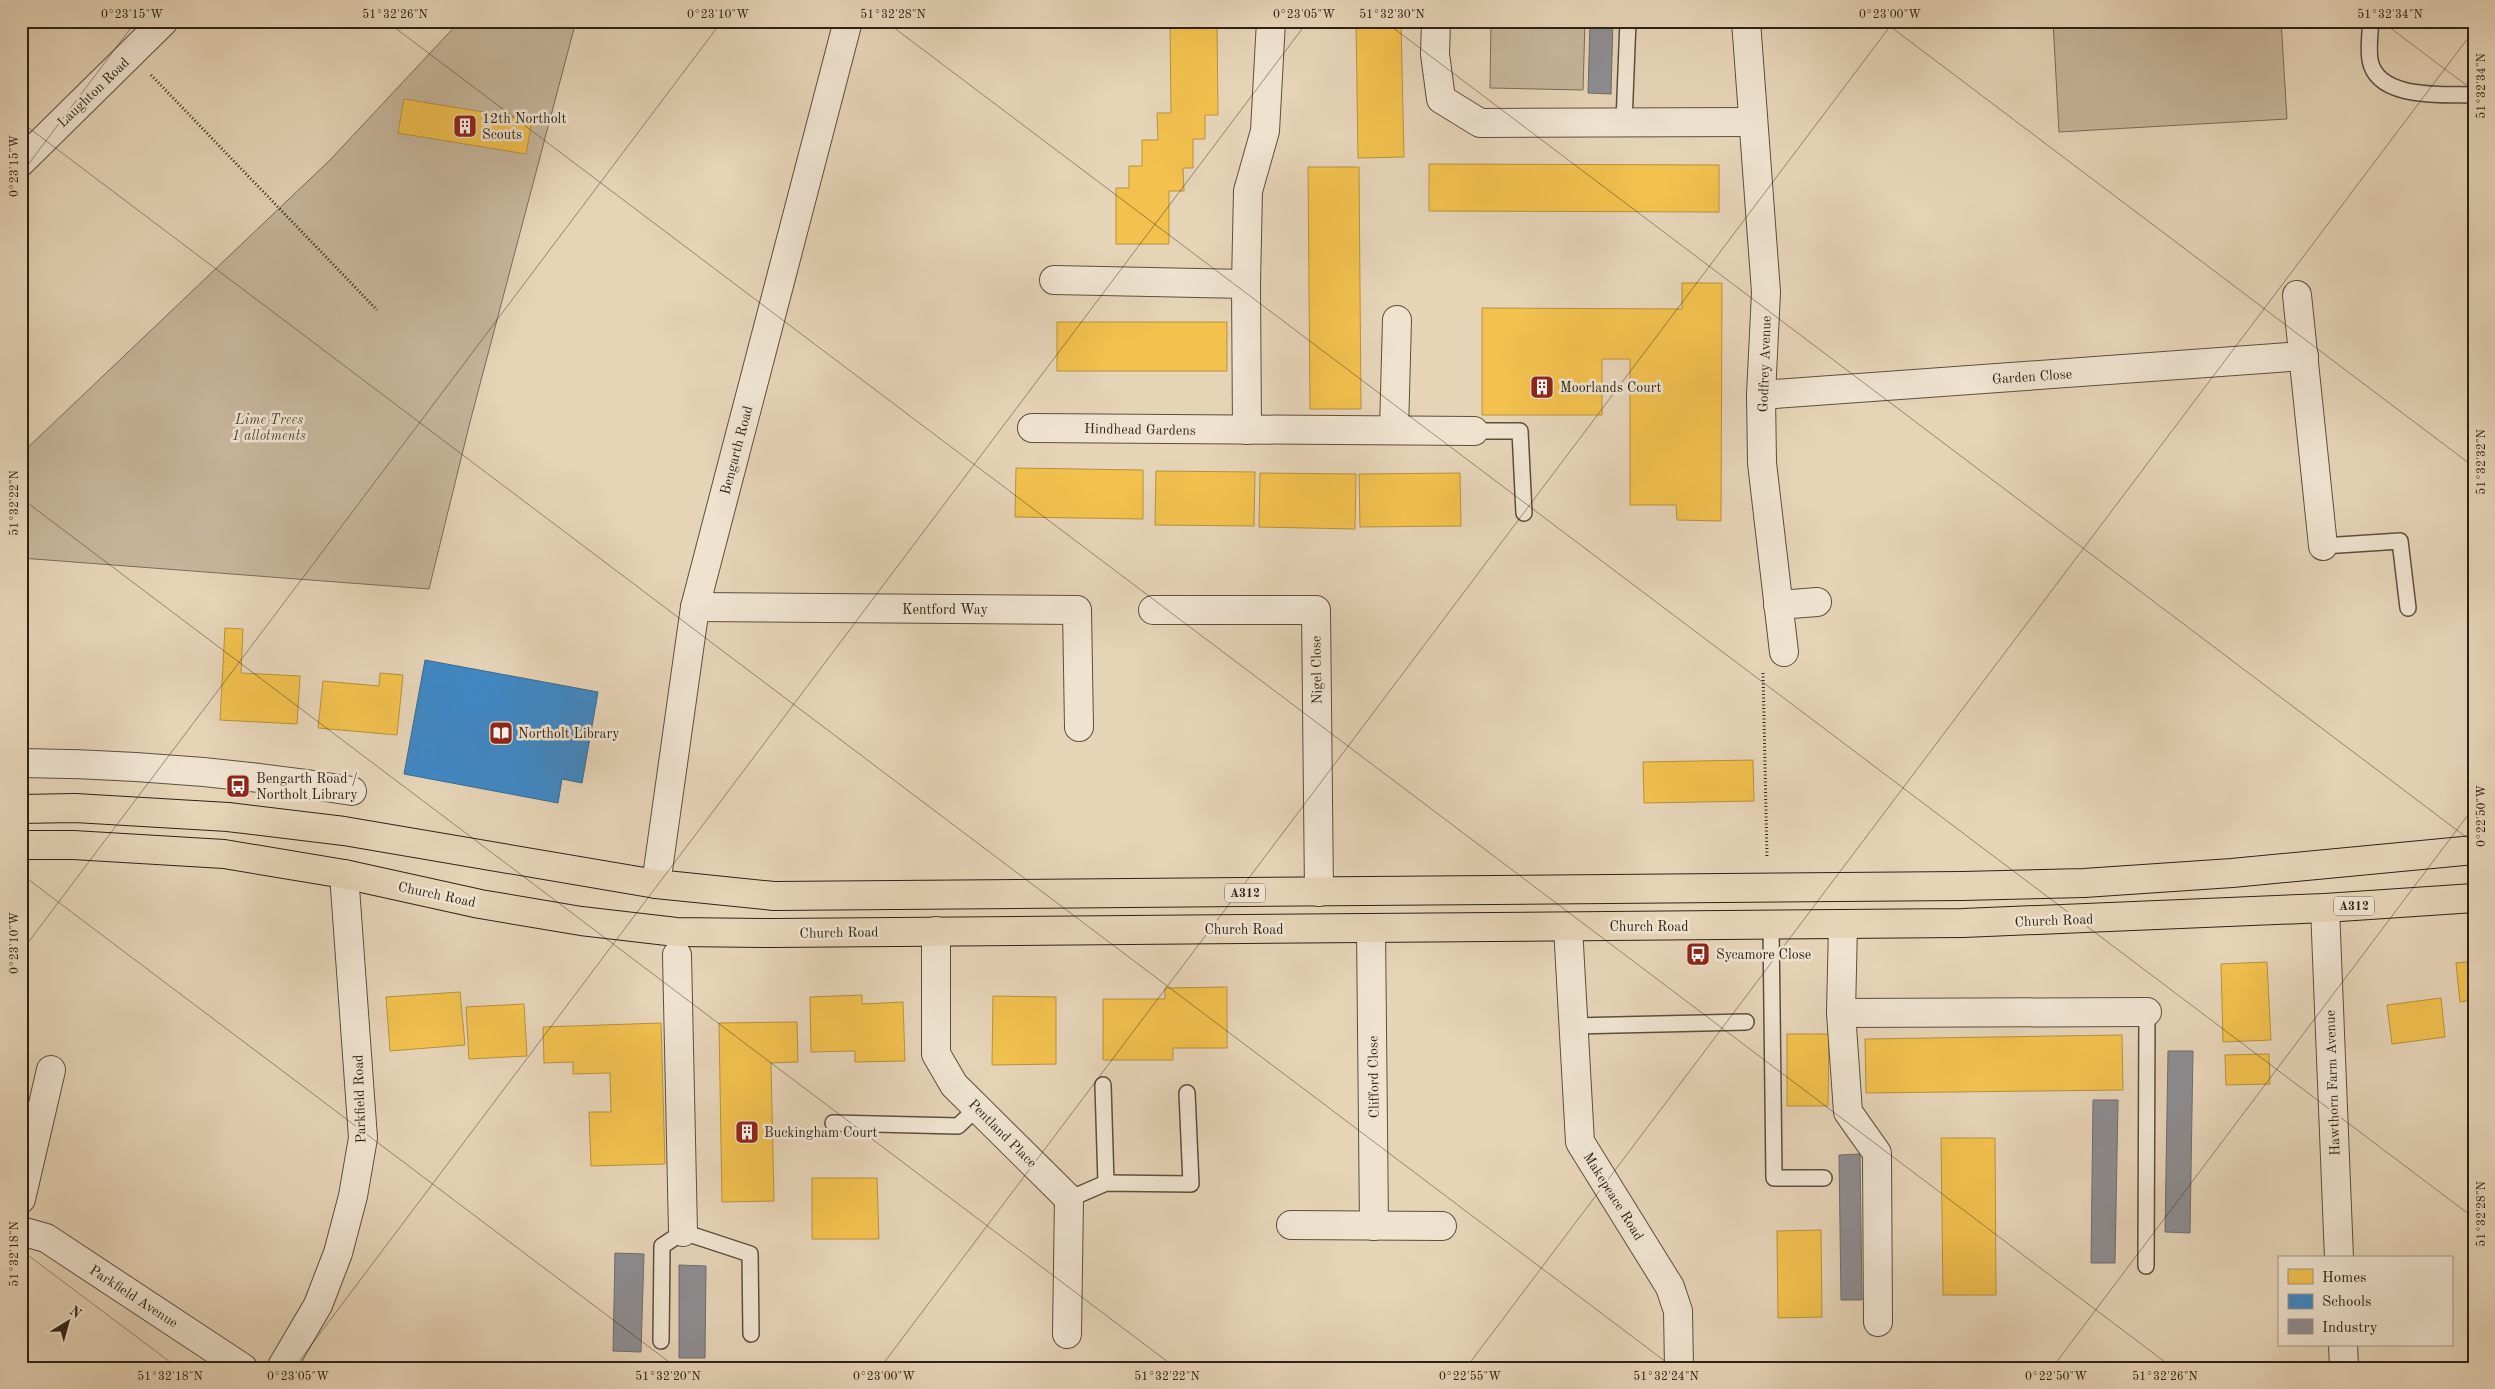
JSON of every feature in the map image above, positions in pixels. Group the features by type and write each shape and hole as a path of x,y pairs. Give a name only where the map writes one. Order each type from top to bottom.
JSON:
{"highway":[{"name":"A312","path":"21,808 114,810 228,817 353,833 656,884 774,896 829,897 1786,889 2084,883 2232,873 2474,850"},
{"name":"Church Road","path":"21,845 73,845 224,854 344,874 489,905 581,921 677,944 773,933 1771,926 2075,920 2324,908 2474,898"}],"street":[{"name":"Laughton Road","path":"21,162 164,21"},
{"name":"Bengarth Road","path":"656,884 695,607 848,21"},
{"path":"1247,430 1246,284 1248,191 1265,131 1271,21"},
{"path":"1436,21 1435,54 1441,99 1480,123 1753,122"},
{"name":"Godfrey Avenue","path":"1746,21 1766,292 1761,396 1762,462 1784,652"},
{"path":"1054,280 1246,284"},
{"path":"2297,295 2323,546"},
{"path":"1394,430 1398,320"},
{"name":"Garden Close","path":"1761,396 2304,356"},
{"name":"Hindhead Gardens","path":"1032,428 1474,431"},
{"path":"1778,605 1817,602"},
{"name":"Kentford Way","path":"695,607 1077,610 1079,727"},
{"name":"Nigel Close","path":"1153,610 1316,610 1319,892"},
{"path":"21,763 76,763 196,770 291,781 352,791"},
{"name":"Parkfield Road","path":"281,1368 318,1305 338,1253 353,1196 363,1138 344,874"},
{"name":"Hawthorn Farm Avenue","path":"2324,908 2340,1256"},
{"path":"1843,925 1841,1013 1848,1112 1877,1153 1878,1322"},
{"name":"Makepeace Road","path":"1568,927 1580,1142 1670,1287 1678,1311 1679,1368"},
{"name":"Clifford Close","path":"1371,928 1374,1226"},
{"name":"Pentland Place","path":"936,931 936,1054 954,1085 1069,1199"},
{"path":"677,944 682,1232"},
{"path":"1841,1013 2147,1012"},
{"path":"21,1199 51,1070"},
{"path":"1067,1334 1069,1199"},
{"path":"1291,1225 1442,1226"},
{"name":"Parkfield Avenue","path":"21,1231 46,1238 243,1368"},
{"path":"2343,1346 2344,1368"}],"lane":[{"path":"1624,122 1628,21"},
{"path":"2371,21 2370,60 2375,73 2392,87 2410,92 2474,95"},
{"path":"1474,431 1520,431 1524,513"},
{"path":"2323,546 2400,541 2408,608"},
{"path":"1771,926 1774,1178 1824,1178"},
{"path":"2146,1266 2147,1012"},
{"path":"1573,1026 1746,1022"},
{"path":"1103,1085 1106,1183"},
{"path":"1069,1199 1106,1183 1191,1184 1187,1093"},
{"path":"832,1123 958,1126 977,1108"},
{"path":"661,1341 662,1246 682,1232 750,1254 751,1334"}],"path":[{"path":"131,55 377,310"},
{"path":"1768,864 1763,654 1784,652"}],"green space":[{"name":"Lime Trees 1 allotments","path":"460,21 576,21 470,422 429,589 21,558 21,454 330,160"},
{"path":"1491,21 1585,21 1583,90 1490,88"},
{"path":"2053,21 2281,21 2287,119 2059,132"}],"building: Homes":[{"path":"1170,21 1217,21 1218,115 1205,115 1205,139 1193,139 1193,168 1183,168 1184,191 1169,191 1169,244 1116,244 1116,188 1129,188 1129,166 1142,166 1142,140 1158,140 1157,113 1171,113"},
{"path":"1356,21 1401,21 1404,157 1358,158"},
{"name":"12th Northolt Scouts","path":"404,99 532,120 526,154 398,133"},
{"path":"1429,164 1719,165 1719,212 1429,211"},
{"path":"1308,167 1359,167 1361,409 1310,409"},
{"name":"Moorlands Court","path":"1682,283 1722,283 1721,521 1677,520 1676,505 1630,505 1630,359 1602,359 1602,415 1482,415 1482,308 1682,309"},
{"path":"1057,322 1227,322 1227,371 1057,371"},
{"path":"1016,468 1143,470 1143,519 1015,517"},
{"path":"1156,471 1255,472 1254,526 1155,525"},
{"path":"1260,473 1356,474 1355,529 1259,527"},
{"path":"1460,473 1461,526 1360,527 1359,474"},
{"path":"225,628 243,629 241,673 300,676 297,724 220,720"},
{"path":"380,673 403,675 397,735 318,728 323,681 379,686"},
{"path":"1753,760 1754,801 1644,803 1643,762"},
{"path":"2474,961 2474,1000 2460,1002 2456,963"},
{"path":"2267,962 2271,1040 2223,1042 2221,964"},
{"path":"1227,987 1227,1048 1173,1048 1173,1060 1103,1060 1103,999 1165,999 1165,988"},
{"path":"460,992 465,1045 390,1051 386,997"},
{"path":"862,995 862,1004 903,1002 905,1061 855,1062 855,1051 811,1052 810,997"},
{"path":"993,996 1056,997 1056,1064 992,1065"},
{"path":"2441,998 2445,1037 2392,1044 2387,1005"},
{"path":"524,1004 527,1056 469,1059 466,1007"},
{"name":"Buckingham Court","path":"797,1022 798,1062 771,1063 774,1201 722,1202 719,1023"},
{"path":"661,1023 665,1164 591,1166 589,1112 611,1112 610,1073 573,1074 573,1062 544,1063 543,1027"},
{"path":"1787,1034 1829,1034 1828,1106 1787,1106"},
{"path":"2122,1035 2123,1090 1866,1093 1865,1039"},
{"path":"2269,1054 2270,1084 2226,1085 2225,1055"},
{"path":"1941,1138 1995,1138 1996,1295 1943,1295"},
{"path":"812,1178 877,1178 879,1239 812,1239"},
{"path":"1821,1230 1822,1317 1778,1318 1777,1231"}],"building: Schools":[{"name":"Northolt Library","path":"425,660 598,692 582,783 562,779 558,803 404,774"}],"building: Industry":[{"path":"1590,21 1613,21 1611,94 1588,93"},
{"path":"2168,1051 2193,1051 2190,1233 2165,1232"},
{"path":"2093,1100 2118,1100 2115,1263 2091,1263"},
{"path":"1860,1154 1862,1300 1841,1300 1839,1155"},
{"path":"615,1253 644,1254 641,1352 613,1351"},
{"path":"679,1265 706,1266 705,1358 679,1358"}],"place":[{"name":"12th Northolt Scouts","path":"465,126"},
{"name":"Moorlands Court","path":"1542,387"},
{"name":"Northolt Library","path":"501,733"},
{"name":"Bengarth Road / Northolt Library","path":"238,786"},
{"name":"Sycamore Close","path":"1698,954"},
{"name":"Buckingham Court","path":"747,1132"}]}
